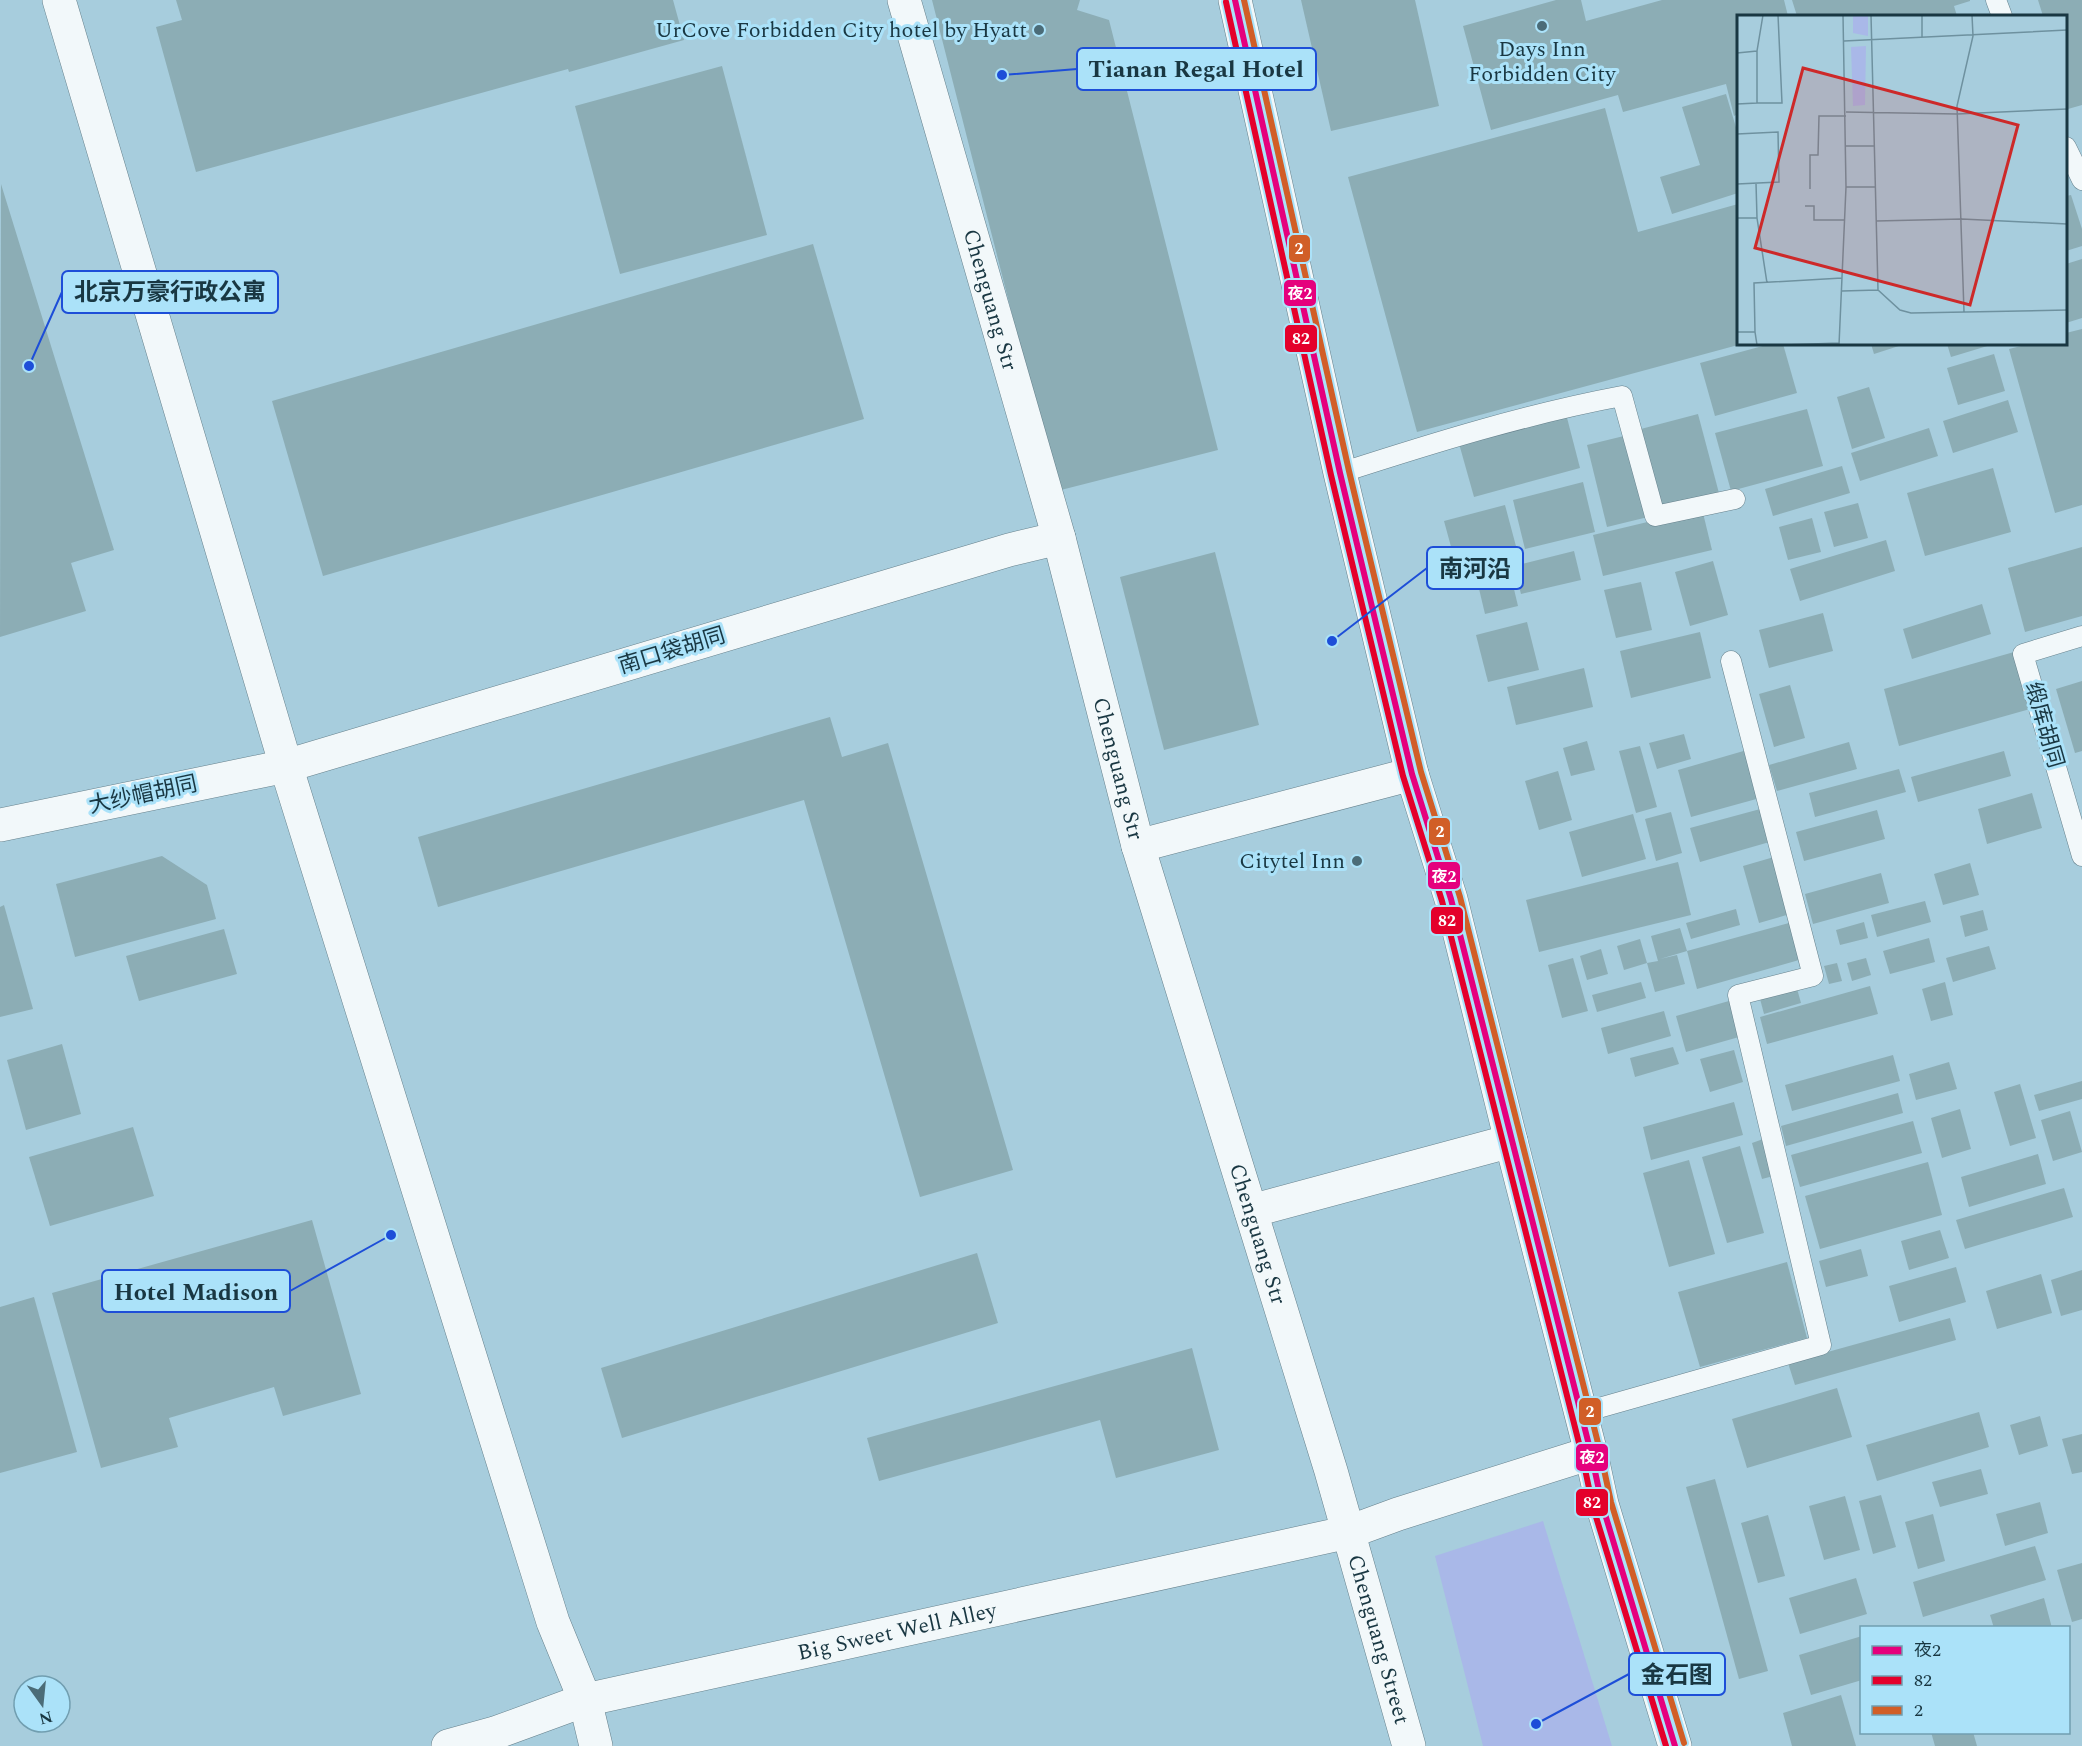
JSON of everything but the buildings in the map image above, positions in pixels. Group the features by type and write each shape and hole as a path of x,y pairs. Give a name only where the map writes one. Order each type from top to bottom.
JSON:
{"street":[{"path":"59,0 286,766 554,1622 585,1700 596,1746"},
{"name":"Chenguang Str","path":"904,0 1059,538 1138,846 1349,1532"},
{"path":"1235,0 1340,473 1412,774 1450,899 1581,1413 1602,1504 1675,1746"},
{"name":"南口袋胡同","path":"286,766 997,554 1059,538"},
{"name":"大纱帽胡同","path":"0,825 286,766"},
{"path":"1138,846 1412,774"},
{"path":"1251,1211 1511,1141"},
{"name":"Big Sweet Well Alley","path":"448,1746 495,1733 585,1700 1349,1532 1398,1514 1591,1453"},
{"name":"Chenguang Street","path":"1349,1532 1409,1746"}],"lane":[{"path":"1996,0 2002,15"},
{"path":"2067,149 2082,180"},
{"path":"1340,473 1452,437 1574,405 1622,396 1654,516 1735,499"},
{"name":"缎库胡同","path":"2082,636 2023,654 2082,856"},
{"path":"1581,1413 1821,1345 1738,995 1813,976 1731,661"}],"shaded area":[{"path":"1543,1521 1612,1746 1483,1746 1435,1556"}],"transit line":[{"name":"夜2","path":"1235,0 1340,473 1412,774 1451,899 1602,1504 1675,1746"},
{"name":"2","path":"1244,0 1349,471 1421,772 1460,897 1611,1502 1684,1743"},
{"name":"82","path":"1226,2 1331,475 1403,776 1442,901 1582,1455 1593,1507 1666,1746"}],"place":[{"name":"Days Inn Forbidden City","path":"1542,26"},
{"name":"UrCove Forbidden City hotel by Hyatt","path":"1039,30"},
{"name":"Tianan Regal Hotel","path":"1002,75"},
{"name":"北京万豪行政公寓","path":"29,366"},
{"name":"南河沿","path":"1332,641"},
{"name":"Citytel Inn","path":"1357,861"},
{"name":"Hotel Madison","path":"391,1235"},
{"name":"金石图","path":"1536,1724"}]}
